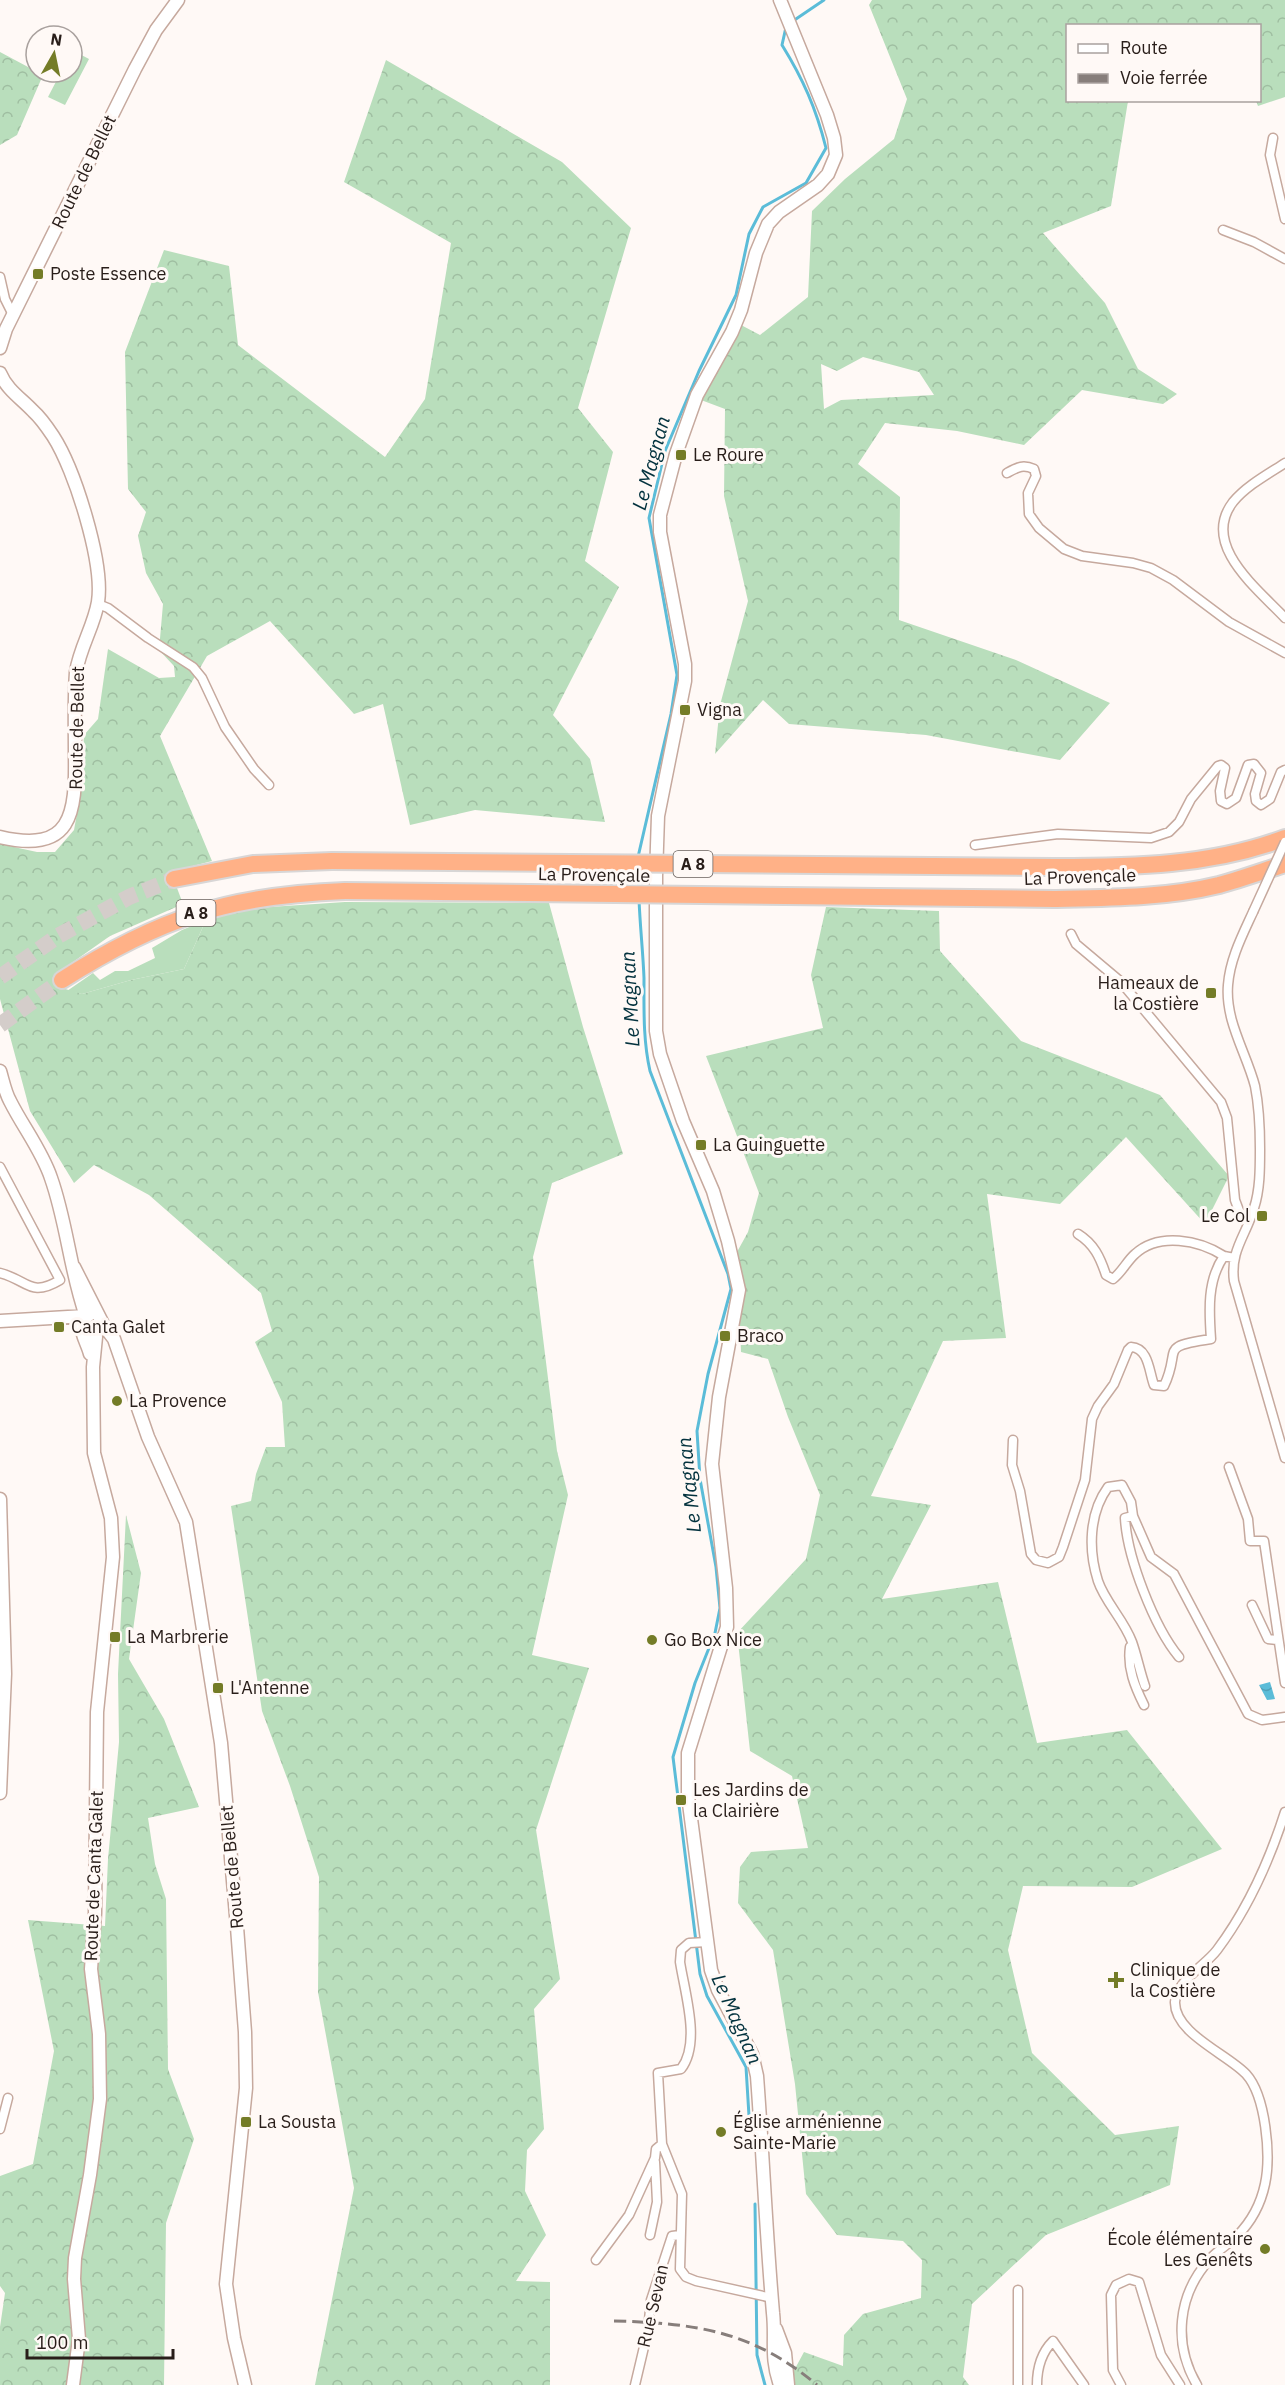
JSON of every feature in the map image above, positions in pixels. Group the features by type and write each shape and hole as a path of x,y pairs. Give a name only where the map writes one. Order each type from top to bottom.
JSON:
{"highway":[{"name":"La Provençale","path":"174,879 253,864 332,861 1055,867 1181,862 1285,840"},
{"name":"La Provençale","path":"62,980 98,957 154,928 211,908 263,897 345,891 1103,898 1217,885 1285,864"}],"street":[{"name":"Route de Bellet","path":"0,348 13,315 144,52 156,30 178,0"},
{"path":"782,5 834,138 834,161 818,185 779,212 768,224 761,238 741,310 732,332 690,411 660,515 660,532 685,664 685,681 658,816 656,1031 660,1054 673,1093 713,1191 728,1241 739,1290 718,1397 712,1464 726,1588 727,1627 693,1732 687,1766 703,1942 713,1981 752,2054 757,2076 767,2298 785,2353 788,2385"},
{"path":"1273,138 1270,155 1285,219"},
{"path":"1223,230 1254,242 1285,259"},
{"path":"0,277 5,299 13,315"},
{"name":"Route de Bellet","path":"0,374 11,390 44,424 70,467 96,558 99,586 98,604 79,654 76,672 76,783 73,809 61,830 49,838 34,842 18,842 0,837"},
{"path":"1285,463 1253,484 1233,503 1223,525 1225,545 1238,566 1285,618"},
{"path":"1007,473 1018,466 1034,469 1036,476 1028,493 1029,514 1039,528 1064,549 1082,556 1152,568 1173,580 1229,622 1285,653"},
{"path":"98,604 108,608 148,638 193,667 202,678 225,727 254,769 269,785"},
{"path":"975,845 1058,834 1151,838 1169,832 1179,822 1191,799 1218,766 1225,768 1220,791 1221,801 1227,804 1236,798 1248,765 1254,764 1261,773 1255,794 1256,801 1261,805 1270,799 1281,772 1285,770"},
{"path":"1285,840 1234,956 1228,987 1230,1015 1255,1086 1258,1103 1259,1182 1256,1203 1234,1258 1234,1281 1285,1458"},
{"path":"1071,934 1076,944 1120,981 1221,1102 1227,1118 1235,1200 1241,1216 1249,1221"},
{"path":"0,1071 9,1099 47,1166 92,1326"},
{"path":"0,1167 60,1280 77,1291 92,1326"},
{"path":"1078,1234 1086,1239 1098,1254 1106,1275 1113,1279 1134,1254 1148,1245 1166,1241 1201,1244 1224,1256 1234,1258"},
{"path":"1013,1440 1012,1465 1020,1491 1031,1554 1036,1560 1048,1563 1059,1557 1085,1480 1092,1419 1098,1406 1114,1384 1128,1350 1131,1347 1143,1352 1154,1385 1164,1386 1175,1348 1181,1343 1211,1339 1209,1314 1211,1293 1218,1264 1224,1256"},
{"path":"66,1316 76,1305 74,1267"},
{"path":"0,1273 45,1291 60,1280"},
{"path":"0,1321 40,1320 66,1316 92,1326"},
{"path":"40,1320 92,1326"},
{"name":"Route de Bellet","path":"92,1326 114,1340 123,1360 148,1437 186,1522 221,1743 246,2064 246,2088 226,2264 226,2284 244,2385"},
{"name":"Route de Canta Galet","path":"73,2385 79,2339 74,2278 75,2258 90,2175 100,2099 99,2034 91,1969 95,1913 97,1712 113,1557 111,1518 94,1453 92,1326"},
{"path":"1229,1467 1248,1518 1250,1541 1264,1540 1285,1683"},
{"path":"1145,1686 1132,1641 1098,1581 1092,1546 1093,1524 1098,1500 1108,1487 1122,1485 1131,1502 1133,1516 1151,1557 1174,1574 1242,1707 1248,1714 1262,1720 1285,1717"},
{"path":"0,1498 3,1673 0,1793"},
{"path":"1133,1516 1125,1518 1126,1530 1141,1582 1168,1644 1179,1657"},
{"path":"1252,1605 1268,1639 1277,1640"},
{"path":"1132,1641 1129,1650 1130,1667 1135,1686 1144,1705"},
{"path":"1197,2385 1187,2366 1182,2347 1181,2323 1186,2298 1204,2266 1236,2237 1253,2214 1264,2187 1268,2154 1260,2107 1250,2080 1232,2061 1190,2032 1178,2017 1176,1999 1186,1981 1205,1965 1220,1946 1268,1862 1285,1812"},
{"path":"703,1942 689,1943 681,1950 680,1962 692,2042 687,2061 681,2069 658,2073 662,2144 682,2194 680,2269 686,2277 767,2298"},
{"path":"0,2129 8,2098"},
{"path":"650,2235 657,2202 656,2150 662,2144"},
{"path":"596,2260 629,2215 655,2158"},
{"name":"Rue Sevan","path":"635,2385 656,2283 672,2236 681,2235"},
{"path":"1121,2385 1113,2370 1111,2295 1116,2285 1129,2279 1139,2282 1161,2355 1180,2385"},
{"path":"1018,2290 1018,2385"},
{"path":"775,2325 772,2355 780,2385"},
{"path":"1037,2385 1037,2372 1045,2349 1053,2341 1084,2385"}],"green space":[{"path":"872,0 1285,0 1285,97 1258,106 1256,102 1261,102 1261,24 1066,24 1066,102 1128,102 1111,206 1043,233 1105,303 1138,369 1177,394 1163,404 1082,390 1024,445 957,431 885,423 858,464 900,497 899,620 1016,660 1110,703 1060,760 926,735 789,724 763,700 715,754 720,705 748,601 724,496 725,409 701,400 741,325 760,335 808,297 812,211 845,179 894,139 907,99 869,5","holes":["863,357 919,372 934,395 841,400 824,409 821,364 837,371"]},
{"path":"0,52 24,65 24,84 39,84 17,135 0,145"},
{"path":"84,56 89,59 84,69"},
{"path":"386,60 562,162 631,228 578,408 613,452 585,561 619,587 553,715 590,759 605,822 475,810 410,825 383,704 354,714 270,621 207,656 160,736 212,861 170,872 171,885 177,888 183,904 110,936 56,974 56,981 62,988 82,994 131,980 184,969 206,920 255,908 345,902 549,903 583,1027 623,1154 552,1183 533,1257 557,1451 568,1495 532,1655 589,1668 536,1830 560,1979 534,2009 544,2129 527,2150 525,2191 546,2235 516,2281 550,2282 550,2385 315,2385 354,2188 318,1992 319,1877 290,1786 262,1711 231,1506 251,1501 256,1474 266,1447 285,1447 282,1402 255,1342 272,1331 261,1293 149,1195 94,1165 74,1183 30,1111 0,999 0,844 37,852 55,852 74,830 80,797 84,735 98,719 108,649 159,678 175,677 174,666 159,650 163,604 146,573 138,536 146,512 128,489 125,352 164,250 229,266 238,345 385,457 425,399 451,243 344,182"},
{"path":"55,84 76,84 65,105 48,97"},
{"path":"826,907 939,911 940,951 1021,1041 1160,1095 1229,1176 1205,1224 1126,1137 1060,1204 987,1194 1006,1338 943,1341 871,1496 931,1505 882,1599 998,1582 1037,1743 1127,1730 1222,1849 1132,1887 1023,1886 1008,1950 1032,2053 1115,2135 1179,2126 1170,2185 1046,2235 972,2304 963,2377 969,2385 792,2385 791,2376 804,2352 843,2366 844,2335 863,2314 921,2298 922,2260 903,2241 837,2235 806,2194 795,2084 773,1950 738,1903 740,1867 751,1852 808,1848 792,1776 750,1751 737,1633 806,1559 820,1495 788,1417 768,1359 741,1352 737,1252 748,1232 759,1193 706,1056 823,1028 811,975"},
{"path":"206,920 184,969 131,980 82,994 67,991 93,973 100,980 115,971 128,971 155,958 152,948 182,930"},
{"path":"126,1515 141,1573 129,1659 164,1719 199,1807 148,1818 155,1864 166,1899 168,2069 194,2139 166,2223 164,2385 0,2385 0,2327 5,2293 0,2286 0,2176 33,2164 54,2051 28,1920 105,1926 108,1859 119,1742 118,1674"}],"water":[{"path":"1270,1682 1275,1699 1267,1700 1259,1685"}],"waterway":[{"name":"Le Magnan","path":"793,21 824,0"},
{"name":"Le Magnan","path":"638,857 671,714 677,675 649,518 665,451 699,371 736,295 749,234 763,207 806,183 826,148 808,94 782,45 786,27"},
{"name":"Le Magnan","path":"639,869 639,890"},
{"name":"Le Magnan","path":"639,899 645,1036 650,1071 728,1274 731,1289 708,1374 697,1431 700,1479 716,1567 720,1608 715,1633 695,1683 673,1757 700,1974 707,1996 746,2067 749,2116"},
{"name":"Le Magnan","path":"755,2204 757,2355 765,2385"}],"tunnel":[{"path":"0,977 58,936 129,897 174,879"},
{"path":"0,1025 62,980"}],"railway":[{"path":"614,2321 671,2324 722,2334 770,2352 817,2385"}],"place":[{"name":"Poste Essence","path":"38,274"},
{"name":"Le Roure","path":"681,455"},
{"name":"Vigna","path":"685,710"},
{"name":"Hameaux de la Costière","path":"1211,993"},
{"name":"La Guinguette","path":"701,1145"},
{"name":"Le Col","path":"1262,1216"},
{"name":"Canta Galet","path":"59,1327"},
{"name":"Braco","path":"725,1336"},
{"name":"La Provence","path":"117,1401"},
{"name":"La Marbrerie","path":"115,1637"},
{"name":"Go Box Nice","path":"652,1640"},
{"name":"L'Antenne","path":"218,1688"},
{"name":"Les Jardins de la Clairière","path":"681,1800"},
{"name":"Clinique de la Costière","path":"1116,1980"},
{"name":"La Sousta","path":"246,2122"},
{"name":"Église arménienne Sainte-Marie","path":"721,2132"},
{"name":"École élémentaire Les Genêts","path":"1265,2249"}]}
